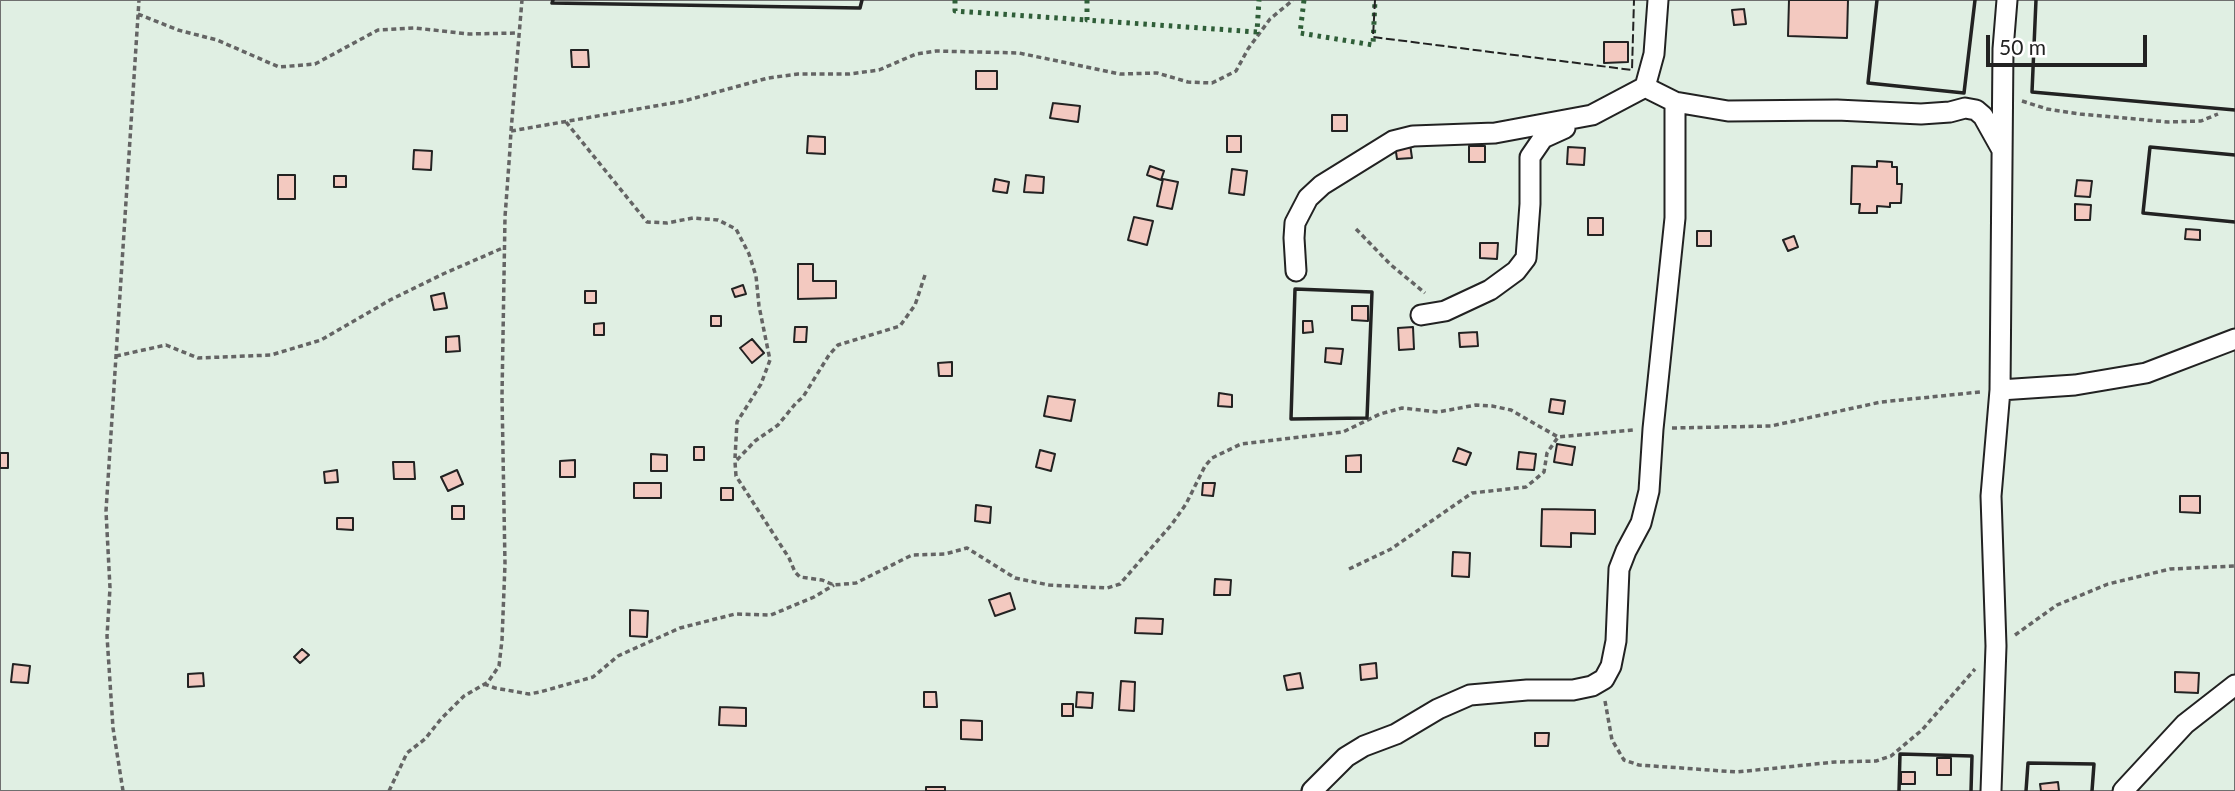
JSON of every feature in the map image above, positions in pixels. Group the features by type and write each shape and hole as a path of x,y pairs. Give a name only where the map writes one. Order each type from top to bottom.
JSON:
{"street":[{"path":"1421,315 1445,311 1490,290 1516,271 1526,258 1530,157 1543,138 1645,88 1654,54 1658,0"},
{"path":"1991,791 1996,646 1992,496 2000,390 1999,268 2003,49 2007,0"},
{"path":"1645,88 1675,102 1728,111 1837,110 1921,114 1965,108 1976,110 1983,116 2003,151"},
{"path":"1312,791 1346,758 1364,746 1396,734 1438,709 1470,695 1527,690 1573,690 1592,686 1604,679 1611,666 1616,641 1619,569 1641,523 1649,491 1675,218 1675,102"},
{"path":"1296,271 1295,223 1308,198 1322,185 1393,141 1413,136 1495,134 1592,115"},
{"path":"2000,390 2075,385 2146,373 2235,339"},
{"path":"2123,791 2185,724 2235,685"}],"path":[{"path":"123,791 113,728 107,636 110,588 106,511 139,0"},
{"path":"510,148 522,0"},
{"path":"392,790 407,752 425,739 440,719 464,696 485,684 499,666 502,640 505,247 511,131 684,101 768,78 879,70 916,54 936,51 1019,53 1121,74 1157,73 1188,82 1212,82 1236,71 1270,19 1293,0"},
{"path":"138,14 178,30 217,40 279,67 315,64 378,30 415,28 469,34 518,33"},
{"path":"2003,96 2047,108 2159,122 2191,122 2217,114"},
{"path":"566,122 647,222 667,223 693,218 718,220 736,229 749,254 756,276 770,360 761,384 737,422 736,476 789,558 795,572 800,577 834,584 865,581 912,555 945,554 967,548 1015,579 1107,588 1120,584 1172,524 1212,458 1241,444 1343,432 1380,414 1402,408 1438,412 1492,405 1511,410 1558,437 1615,430 1771,426 1881,402 2000,390"},
{"path":"1356,229 1391,265 1445,311"},
{"path":"116,356 166,345 198,358 271,355 321,340 432,279 505,247"},
{"path":"735,461 755,440 778,425 803,397 838,345 900,326 915,305 925,275"},
{"path":"1349,569 1391,549 1472,493 1526,487 1544,472 1547,453 1558,437"},
{"path":"1604,679 1607,722 1612,740 1625,760 1639,765 1737,772 1835,762 1875,761 1891,756 1922,730 1996,646 2057,605 2108,584 2170,569 2235,566"},
{"path":"485,684 529,694 593,677 618,656 680,628 734,614 771,614 814,597 834,584"}],"green space":[{"path":"0,0 2235,0 2235,791 0,791"}],"building":[{"path":"1789,0 1848,0 1847,38 1788,36"},
{"path":"1744,9 1746,24 1734,25 1732,10"},
{"path":"1604,42 1628,42 1628,62 1604,63"},
{"path":"571,50 588,50 589,67 572,67"},
{"path":"976,71 997,71 997,89 976,89"},
{"path":"1053,103 1080,106 1078,122 1050,118"},
{"path":"1332,115 1347,115 1347,131 1332,131"},
{"path":"808,136 825,137 825,154 807,153"},
{"path":"1227,136 1241,136 1241,152 1227,152"},
{"path":"1410,144 1412,158 1397,159 1395,145"},
{"path":"1469,146 1485,146 1485,162 1469,162"},
{"path":"1568,147 1585,148 1584,165 1567,164"},
{"path":"414,150 432,151 431,170 413,169"},
{"path":"1877,161 1892,162 1892,167 1897,167 1897,184 1902,184 1901,203 1890,203 1890,207 1877,206 1877,213 1859,213 1860,204 1851,204 1852,166 1877,167"},
{"path":"1150,166 1164,171 1161,180 1147,175"},
{"path":"1232,169 1247,171 1244,195 1229,193"},
{"path":"278,175 295,175 295,199 278,199"},
{"path":"1026,175 1044,177 1043,193 1024,192"},
{"path":"334,176 346,176 346,187 334,187"},
{"path":"995,179 1009,182 1007,193 993,191"},
{"path":"1163,179 1178,182 1172,209 1157,206"},
{"path":"2077,180 2092,181 2090,197 2075,196"},
{"path":"2075,204 2091,205 2090,220 2075,220"},
{"path":"1134,217 1153,221 1147,245 1128,240"},
{"path":"1588,218 1603,218 1603,235 1588,235"},
{"path":"2186,229 2200,230 2200,240 2185,239"},
{"path":"1697,231 1711,231 1711,246 1697,246"},
{"path":"1794,236 1798,247 1788,251 1783,240"},
{"path":"1480,243 1498,243 1497,259 1480,258"},
{"path":"798,264 813,264 813,281 836,281 836,298 798,299"},
{"path":"743,285 746,294 735,297 732,289"},
{"path":"585,291 596,291 596,303 585,303"},
{"path":"444,293 447,308 434,310 431,296"},
{"path":"1352,306 1368,306 1368,321 1352,320"},
{"path":"711,316 721,316 721,326 711,326"},
{"path":"1303,321 1312,321 1313,332 1303,333"},
{"path":"604,323 604,335 594,335 594,324"},
{"path":"795,327 807,327 806,342 794,342"},
{"path":"1413,327 1414,349 1399,350 1398,328"},
{"path":"1477,332 1478,346 1460,347 1459,333"},
{"path":"459,336 460,351 446,352 446,337"},
{"path":"752,339 764,353 752,363 740,348"},
{"path":"1326,348 1343,349 1341,364 1325,362"},
{"path":"952,362 952,376 939,376 938,363"},
{"path":"1219,393 1232,395 1232,407 1218,406"},
{"path":"1048,396 1075,400 1071,421 1044,416"},
{"path":"1551,399 1565,401 1563,414 1549,412"},
{"path":"1557,444 1575,447 1572,465 1554,462"},
{"path":"694,447 704,447 704,460 694,460"},
{"path":"1458,448 1471,453 1466,465 1453,461"},
{"path":"1040,450 1055,454 1051,471 1036,467"},
{"path":"1519,452 1536,454 1534,470 1517,469"},
{"path":"0,453 8,453 8,468 0,468"},
{"path":"651,454 667,455 667,471 651,471"},
{"path":"1361,455 1361,472 1346,472 1346,456"},
{"path":"575,460 575,477 560,477 560,461"},
{"path":"393,462 414,462 415,479 394,479"},
{"path":"337,470 338,482 325,483 324,472"},
{"path":"457,470 463,484 448,491 441,477"},
{"path":"634,483 661,483 661,498 634,498"},
{"path":"1203,483 1215,483 1213,496 1202,495"},
{"path":"721,488 733,488 733,500 721,500"},
{"path":"2180,496 2200,496 2200,513 2180,512"},
{"path":"976,505 991,507 990,523 975,521"},
{"path":"452,506 464,506 464,519 452,519"},
{"path":"1542,509 1595,510 1595,534 1571,533 1571,547 1541,546"},
{"path":"337,518 353,518 353,530 337,529"},
{"path":"1453,552 1470,553 1469,577 1452,576"},
{"path":"1215,579 1231,580 1230,595 1214,595"},
{"path":"1010,593 1015,609 995,616 989,600"},
{"path":"630,610 648,611 647,637 630,636"},
{"path":"1136,618 1163,619 1162,634 1135,633"},
{"path":"302,649 309,655 300,663 294,657"},
{"path":"1376,663 1377,678 1361,680 1360,665"},
{"path":"13,664 30,666 28,683 11,682"},
{"path":"2175,672 2199,673 2198,693 2175,692"},
{"path":"203,673 204,686 188,687 188,674"},
{"path":"1300,673 1303,688 1287,690 1284,676"},
{"path":"1121,681 1135,682 1134,711 1119,710"},
{"path":"924,692 936,692 937,707 924,707"},
{"path":"1077,692 1093,693 1092,708 1076,707"},
{"path":"1062,704 1073,704 1073,716 1062,716"},
{"path":"720,707 746,708 746,726 719,725"},
{"path":"961,720 982,721 982,740 961,739"},
{"path":"1535,733 1549,733 1548,746 1535,746"},
{"path":"1937,758 1951,758 1951,775 1937,775"},
{"path":"1901,772 1915,772 1915,784 1901,784"},
{"path":"2058,782 2059,791 2041,791 2040,784"},
{"path":"926,787 945,787 945,791 926,791"}],"hedge":[{"path":"955,0 955,11 1087,20 1087,17"},
{"path":"1087,0 1087,20 1257,32 1259,0"},
{"path":"1304,0 1300,33 1373,45 1375,0"}],"fence":[{"path":"1375,0 1373,37 1632,70 1634,0"}],"wall":[{"path":"553,0 552,3 860,8 862,0"},
{"path":"1877,0 1868,83 1964,93 1975,0"},
{"path":"2036,0 2032,92 2235,110"},
{"path":"2235,155 2150,147 2143,213 2235,222"},
{"path":"1295,289 1372,292 1367,418 1291,419 1295,289"},
{"path":"1899,791 1900,754 1972,756 1971,791"},
{"path":"2026,791 2028,763 2094,764 2092,791"}]}
